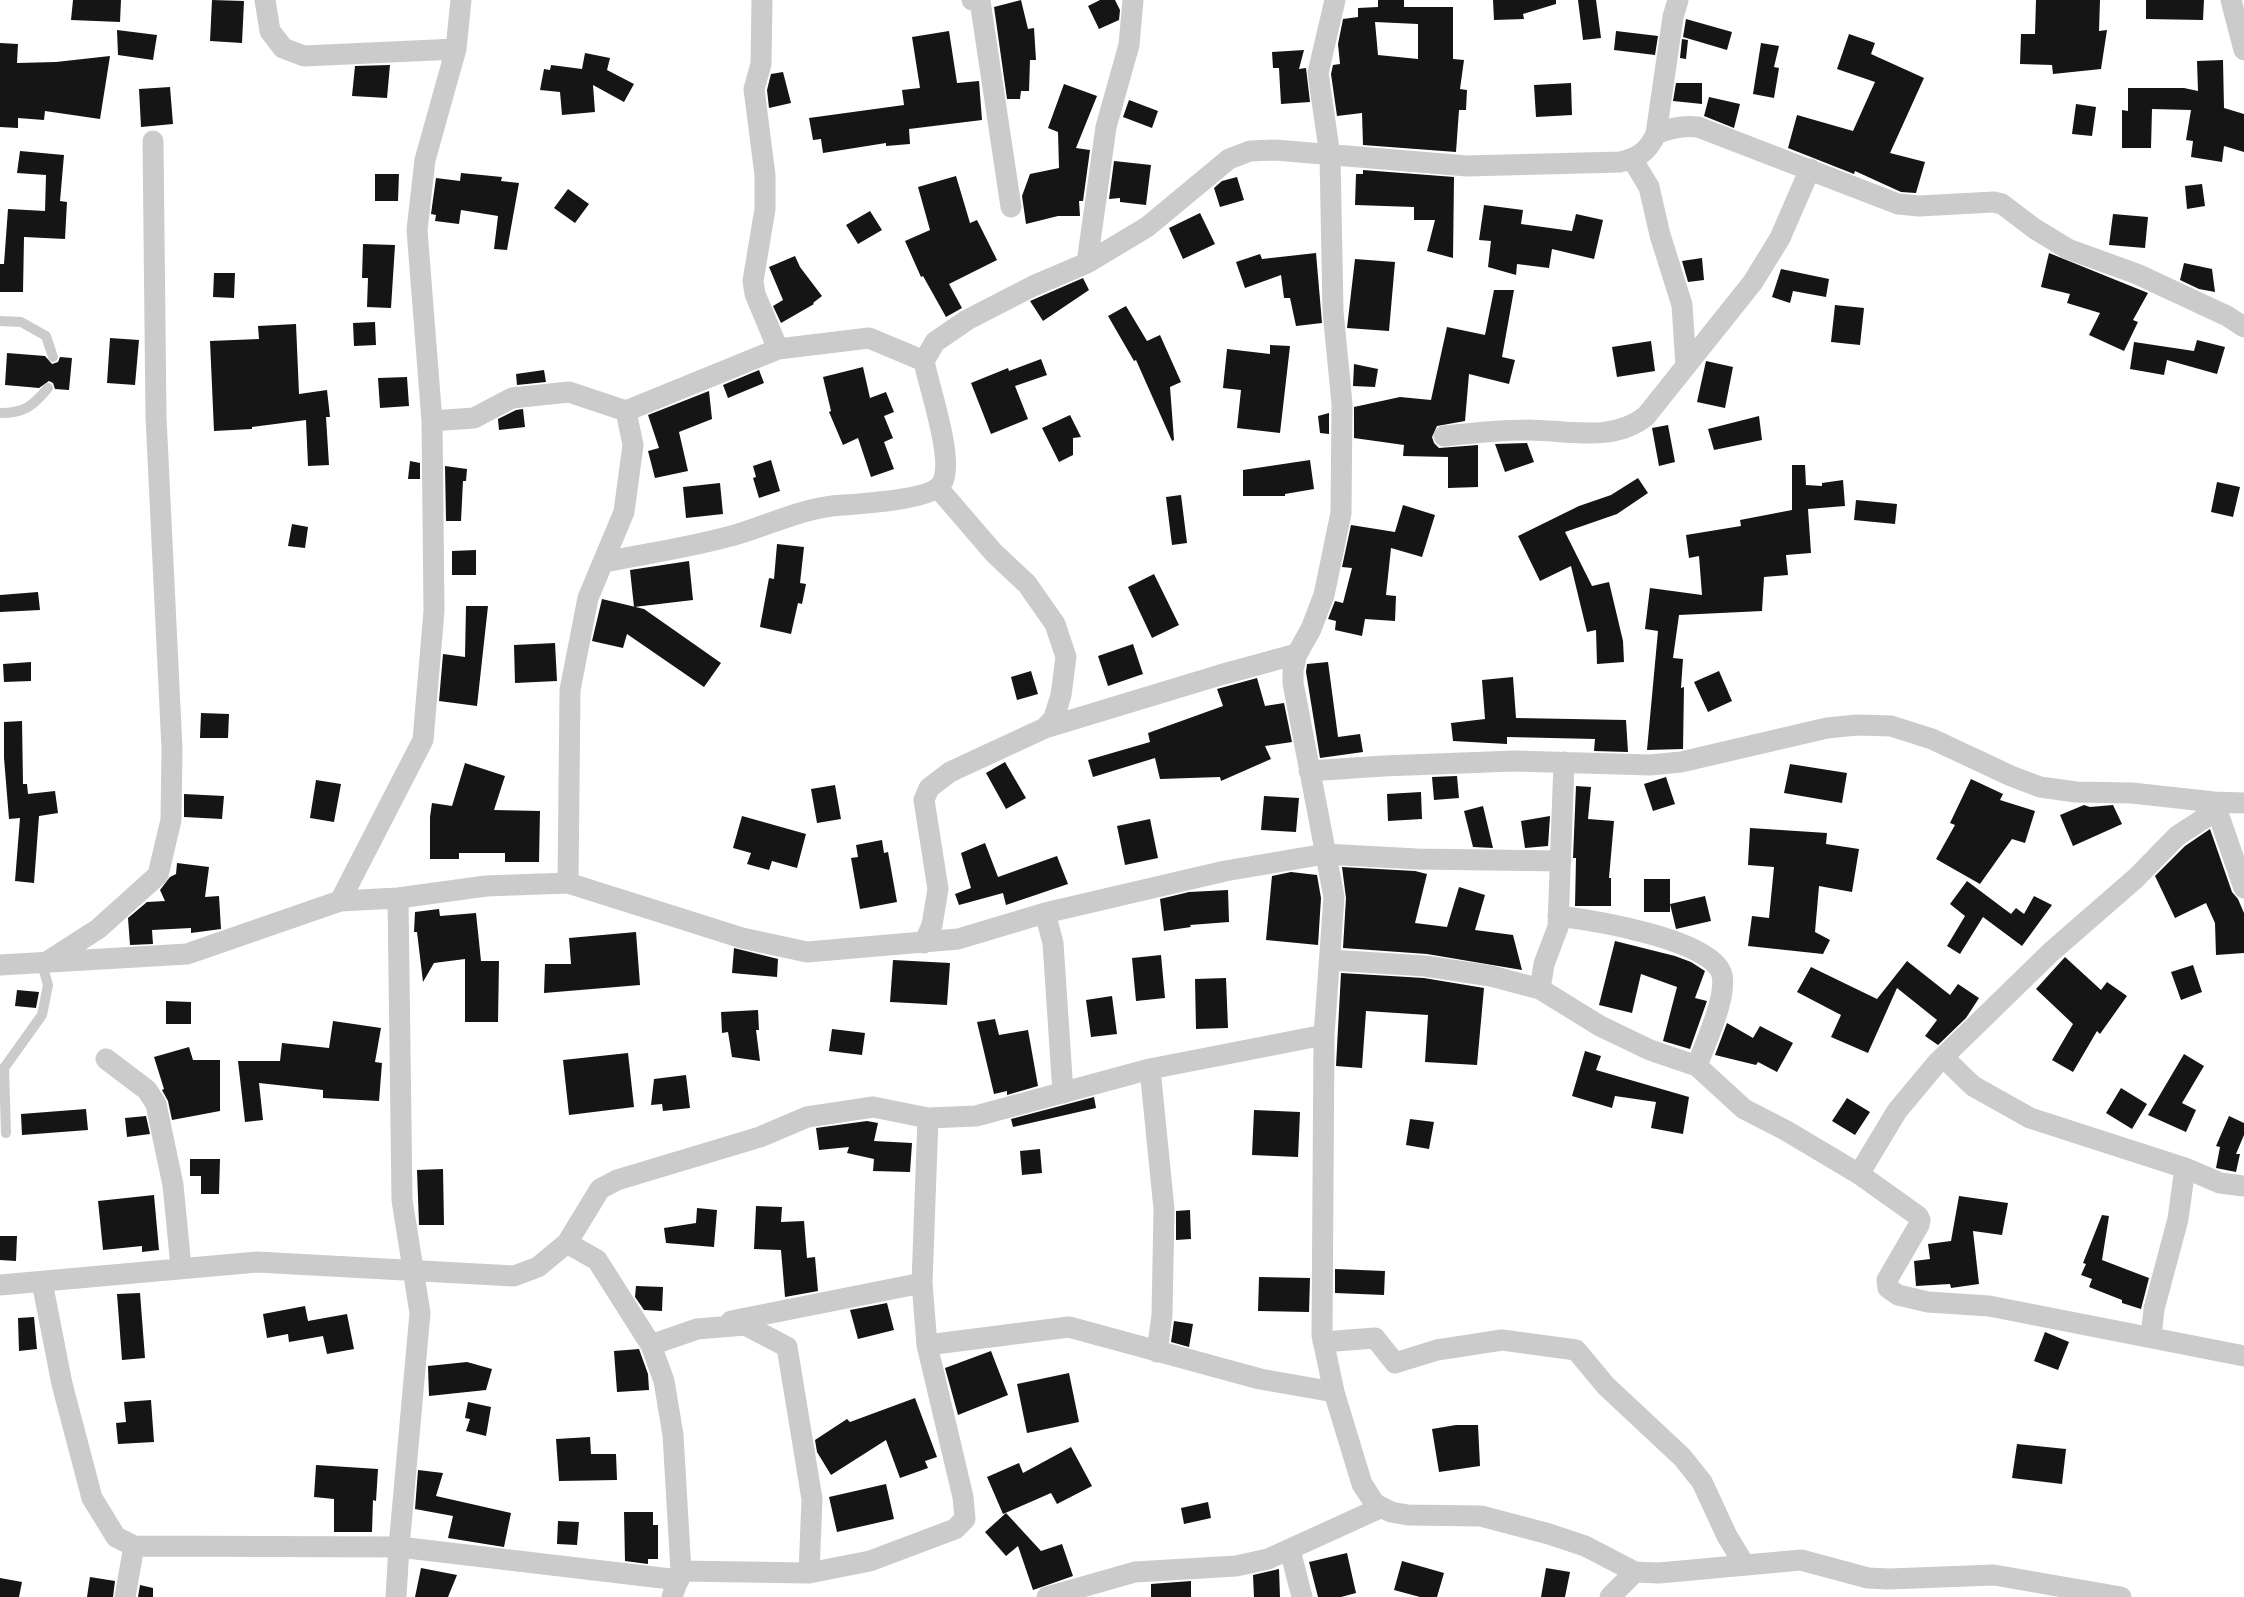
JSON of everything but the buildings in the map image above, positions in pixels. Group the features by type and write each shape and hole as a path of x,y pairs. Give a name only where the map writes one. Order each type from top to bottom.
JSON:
{"street":[{"path":"265,0 270,31 282,48 304,56 456,49"},
{"path":"340,901 423,740 434,611 432,421 417,230 425,160 456,49 461,0"},
{"path":"762,0 761,64 754,89 765,175 765,209 753,282 755,294 778,349"},
{"path":"972,0 980,1 1011,207"},
{"path":"1087,263 1103,144 1129,45 1133,0"},
{"path":"1335,0 1318,73 1330,156 1333,311 1342,404 1341,513 1324,594 1311,629 1297,654 1293,670 1293,683 1334,897 1324,1035 1323,1342 1334,1392 1362,1484 1370,1499 1380,1508 1408,1515 1481,1516 1549,1534 1585,1546 1635,1572 1659,1573 1800,1560 1868,1578 1889,1580 1994,1575 2121,1597"},
{"path":"604,562 738,534 822,507 902,499 917,496 938,488 943,482 946,469 945,446 924,361 935,342 967,320 1033,286 1087,263 1147,227 1229,159 1240,154 1276,150 1467,166 1620,162 1632,159 1649,148 1656,134 1673,17 1678,0"},
{"path":"2231,0 2244,50"},
{"path":"1656,134 1670,128 1687,126 1698,128 1908,206 1994,202 2002,204 2035,229 2068,249 2136,274 2227,316 2244,327"},
{"path":"42,964 98,929 158,875 171,820 172,749 156,417 153,141"},
{"path":"1632,159 1649,187 1660,235 1682,305 1686,366"},
{"path":"1444,436 1502,430 1595,434 1628,428 1646,416 1762,267 1780,238 1810,169"},
{"path":"432,421 474,418 512,398 569,392 626,411 778,349 870,338 924,361"},
{"path":"568,883 570,690 588,598 624,512 633,445 626,411"},
{"path":"938,488 994,553 1027,584 1055,624 1066,658 1061,695 1054,718 1045,728"},
{"path":"924,943 932,925 938,889 924,800 928,788 950,772 1045,728 1220,675 1297,654"},
{"path":"1309,771 1453,762 1564,762 1650,765 1673,763 1828,728 1857,725 1891,726 1932,739 2040,787 2076,792 2132,793 2215,806 2244,803"},
{"path":"1540,989 1544,964 1558,928 1564,762"},
{"path":"2215,806 2244,888"},
{"path":"1859,1174 1897,1111 1943,1057 2051,952 2136,878 2177,836 2215,806"},
{"path":"0,965 187,954 340,901 398,898 486,886 568,883 742,938 807,952 958,939 1045,913 1225,871 1325,854 1417,859 1561,862"},
{"path":"396,1597 420,1312 402,1200 398,898"},
{"path":"1045,913 1053,943 1063,1093"},
{"path":"1558,916 1599,921 1643,932 1696,951 1718,967 1722,977 1723,992 1697,1066"},
{"path":"1330,960 1425,966 1491,976 1540,989 1600,1026 1650,1050 1697,1066 1744,1109 1785,1130 1859,1174 1918,1216 1920,1220 1887,1280 1890,1290 1898,1295 1928,1302 1989,1306 2244,1356"},
{"path":"0,1285 181,1267 257,1262 514,1276 538,1267 567,1243 600,1189 617,1180 760,1137 807,1117 873,1107 928,1118 976,1116 1150,1070 1324,1035"},
{"path":"1943,1057 1973,1086 2030,1118 2185,1168 2220,1183 2244,1186"},
{"path":"106,1059 147,1090 156,1104 173,1185 181,1267"},
{"path":"1150,1070 1164,1209 1162,1315 1157,1352"},
{"path":"42,1282 62,1384 92,1498 116,1536 134,1546 399,1547 677,1582 809,1573 870,1561 955,1529 965,1519 963,1497 927,1345 922,1283 928,1118"},
{"path":"2151,1337 2154,1309 2178,1219 2185,1168"},
{"path":"567,1243 597,1260 651,1345 664,1381 673,1435 677,1582"},
{"path":"651,1345 697,1329 922,1283"},
{"path":"697,1329 745,1325 787,1347 812,1499 809,1573"},
{"path":"927,1345 1069,1327 1260,1379 1334,1392"},
{"path":"1323,1342 1375,1338 1395,1363 1437,1350 1502,1340 1576,1350 1606,1386 1682,1457 1702,1482 1727,1536 1744,1564"},
{"path":"1048,1597 1135,1572 1236,1566 1268,1559 1380,1508"},
{"path":"125,1597 134,1546"},
{"path":"1290,1550 1302,1597"},
{"path":"1610,1597 1635,1572"}],"lane":[{"path":"0,320 21,322 46,336 53,356"},
{"path":"0,413 18,413 36,403 48,388"},
{"path":"6,1133 4,1068 42,1015 48,985 42,964"}]}
